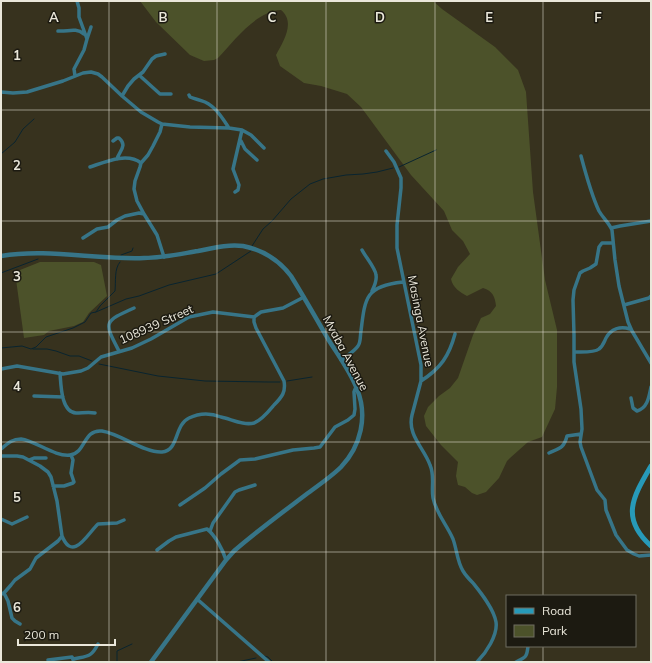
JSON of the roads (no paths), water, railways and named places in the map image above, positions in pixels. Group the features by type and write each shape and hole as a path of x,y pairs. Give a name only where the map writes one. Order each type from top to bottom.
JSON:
{"main road":[{"path":"651,466 636,494 632,507 633,518 637,530 645,541 651,546"}],"street":[{"path":"77,1 79,17 87,39"},
{"path":"75,76 74,69 84,50 91,27"},
{"path":"58,31 63,32 76,29 85,34"},
{"path":"122,96 128,86 146,68 152,59 156,56 165,54"},
{"path":"1,92 27,92 88,72 95,73 102,77 122,96 146,115 162,124 242,130 251,135 264,148"},
{"path":"139,75 160,94 171,94"},
{"path":"189,95 190,97 205,102 213,107 229,128"},
{"path":"162,124 153,146 141,163 134,189 137,201 157,236 164,257"},
{"path":"236,192 239,185 233,169 242,130"},
{"path":"113,141 119,138 123,144 117,159"},
{"path":"240,138 245,149 257,160"},
{"name":"Masinga Avenue","path":"386,151 394,162 401,178 402,188 397,225 397,248 421,365 421,381 410,421 413,434 431,466 433,482 432,493 435,504 453,540 460,565 490,608 496,622 496,630 490,645 477,662"},
{"path":"581,156 587,181 595,202 602,216 611,228 615,260 630,329 651,362"},
{"path":"90,167 117,159 128,158 134,159 141,163"},
{"path":"83,238 97,229 108,227 125,216 139,213 144,214"},
{"path":"611,228 651,221"},
{"path":"613,243 602,243 598,247 596,264 580,273 574,290 574,362 581,409 580,442 597,490 605,500 606,510 616,535 627,550 639,556 651,555"},
{"name":"Mvaba Avenue","path":"1,256 39,253 135,259 164,257 224,246 237,246 255,249 266,254 284,266 304,297 356,387 362,407 362,424 358,440 348,459 333,474 234,551 197,599 152,662"},
{"path":"341,360 355,350 359,344 366,303 372,292 376,277 376,273 370,261 362,250"},
{"path":"372,292 386,284 403,282"},
{"path":"624,305 649,298 651,296"},
{"path":"1,449 10,441 21,438 57,453 71,455 79,450 90,435 98,431 109,433 151,450 163,452 170,449 180,426 186,419 191,417 206,414 220,416 235,421 253,423 267,413 281,398 285,388 284,381 256,328 254,316 261,312 284,308 304,297"},
{"path":"119,352 108,327 109,324 114,318 134,308"},
{"name":"108939 Street","path":"1,369 17,366 68,373 85,369 102,357 132,348 187,318 208,312 254,316"},
{"path":"574,352 599,350 606,338 614,330 624,327 630,329"},
{"path":"421,381 443,363 455,334"},
{"path":"60,373 63,398 66,407 72,412 76,413 96,413"},
{"path":"180,505 205,488 240,460 255,459 293,450 319,447 334,428 354,415 354,392 356,387"},
{"path":"631,398 633,408 637,411 640,410 647,403 651,387"},
{"path":"34,396 63,398"},
{"path":"550,453 563,446 567,436 581,434"},
{"path":"53,486 64,486 73,483 73,460 71,455"},
{"path":"1,456 17,456 29,460 48,472 51,477 58,506 62,536 70,546 75,546 83,542 98,524 117,523 124,520"},
{"path":"29,460 34,458 46,458"},
{"path":"210,531 213,522 235,492 255,485"},
{"path":"1,519 12,524 27,517"},
{"path":"157,550 176,537 207,529 222,549 226,560"},
{"path":"20,624 12,618 8,601 2,593 15,580 30,569 36,558 58,542 62,536"},
{"path":"197,599 269,662"},
{"path":"48,660 72,657 74,660 90,655 94,652 98,644"},
{"path":"516,662 528,654 528,647"}],"waterway":[{"path":"1,154 15,142 23,129 34,119"},
{"path":"399,167 436,150"},
{"path":"252,246 263,229 291,199 310,184 323,179 377,172 393,168"},
{"path":"121,255 132,251 133,248"},
{"path":"96,312 126,299 169,285 216,274 251,251"},
{"path":"1,273 38,259"},
{"path":"1,348 22,346 31,349 36,347 46,337 73,328 85,322 91,313 96,312 115,291 116,272 120,262"},
{"path":"33,349 47,349 70,356 79,356 92,361"},
{"path":"99,364 158,376 205,381 280,382"},
{"path":"287,381 312,377"},
{"path":"117,662 117,651 132,644"},
{"path":"264,656 268,657 273,662"},
{"path":"237,662 256,658"}]}
